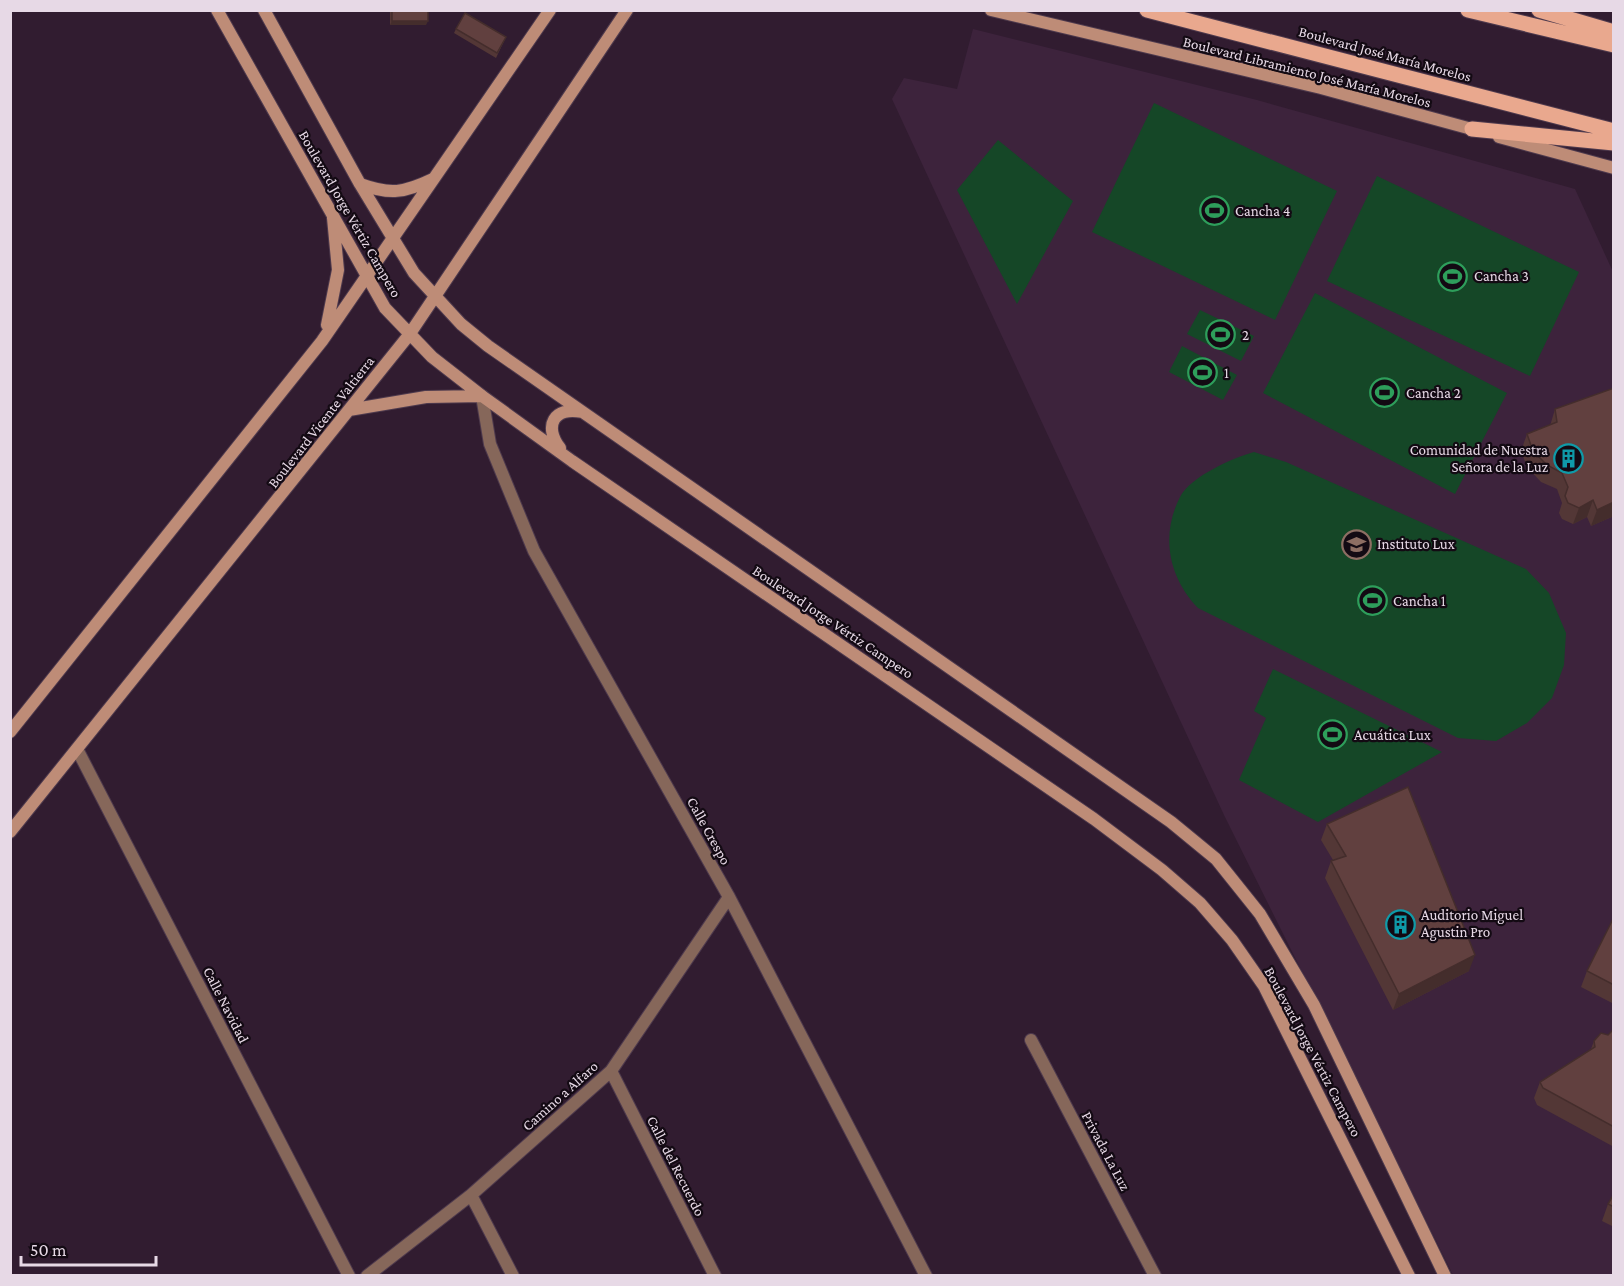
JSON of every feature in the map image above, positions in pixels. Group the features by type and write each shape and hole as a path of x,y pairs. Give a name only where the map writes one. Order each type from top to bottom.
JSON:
{"main road":[{"name":"Boulevard Jorge Vértiz Campero","path":"217,10 385,308 409,335 482,396 1094,819 1162,870 1200,903 1232,939 1264,986 1409,1275"},
{"name":"Boulevard Jorge Vértiz Campero","path":"264,10 360,184 414,273 461,324 488,346 1171,822 1216,859 1260,914 1314,1005 1445,1275"},
{"name":"Boulevard Vicente Valtierra","path":"10,832 409,335 627,10"},
{"name":"Boulevard Libramiento José María Morelos","path":"991,10 1321,88 1614,168"},
{"name":"Boulevard José María Morelos","path":"1147,10 1614,131"},
{"path":"1468,10 1614,45"},
{"path":"1539,10 1614,32"},
{"path":"10,732 322,341 548,12"},
{"path":"1472,129 1614,143"},
{"path":"360,184 382,192 399,192 417,187 436,177"},
{"path":"322,341 331,313 338,270 332,211"},
{"path":"349,410 426,397 482,396"},
{"path":"572,460 553,438 552,426 557,415 563,411 586,413"}],"street":[{"name":"Calle Crespo","path":"482,396 490,444 534,551 729,897 926,1275"},
{"name":"Calle Navidad","path":"77,749 349,1275"},
{"name":"Camino a Alfaro","path":"367,1275 471,1195 611,1071 729,897"},
{"name":"Privada La Luz","path":"1031,1041 1155,1275"},
{"name":"Calle del Recuerdo","path":"611,1071 715,1275"},
{"path":"471,1195 513,1275"}],"shaded area":[{"name":"Instituto Lux","path":"973,29 1257,100 1575,189 1614,274 1613,1275 1453,1275 1224,815 892,99 904,78 957,89"}],"green space":[{"name":"Cancha 4","path":"1154,103 1337,191 1275,320 1092,232"},
{"path":"998,140 1073,201 1017,304 957,190"},
{"name":"Cancha 3","path":"1377,176 1579,272 1530,376 1327,281"},
{"name":"Cancha 2","path":"1315,293 1507,393 1455,494 1263,393"},
{"name":"2","path":"1200,310 1254,336 1241,361 1187,334"},
{"name":"1","path":"1182,346 1237,375 1223,400 1169,372"},
{"name":"Cancha 1","path":"1254,452 1286,462 1526,569 1549,593 1566,633 1564,665 1552,698 1527,723 1496,741 1458,738 1198,608 1188,596 1174,570 1169,541 1174,512 1185,489 1193,482 1224,463"},
{"name":"Acuática Lux","path":"1273,669 1442,752 1318,822 1239,780 1266,718 1254,711"}],"building":[{"path":"392,10 428,10 428,21 392,21"},
{"path":"465,13 506,37 497,53 456,29"},
{"name":"Comunidad de Nuestra Señora de la Luz","path":"1614,388 1614,502 1597,510 1593,500 1579,508 1568,503 1565,496 1568,487 1562,473 1547,465 1533,451 1527,434 1557,422 1555,409"},
{"name":"Auditorio Miguel Agustin Pro","path":"1408,787 1475,955 1399,994 1331,861 1346,856 1327,824"},
{"path":"1614,917 1614,985 1587,971"},
{"path":"1614,1029 1614,1127 1543,1088 1540,1082 1595,1047 1594,1041 1601,1033 1608,1035"},
{"path":"1614,1194 1614,1207 1608,1204"}],"place":[{"name":"Cancha 4","path":"1214,211"},
{"name":"Cancha 3","path":"1453,276"},
{"name":"2","path":"1221,335"},
{"name":"1","path":"1203,373"},
{"name":"Cancha 2","path":"1385,393"},
{"name":"Comunidad de Nuestra Señora de la Luz","path":"1569,459"},
{"name":"Instituto Lux","path":"1356,544"},
{"name":"Cancha 1","path":"1372,601"},
{"name":"Acuática Lux","path":"1333,735"},
{"name":"Auditorio Miguel Agustin Pro","path":"1400,924"}]}
